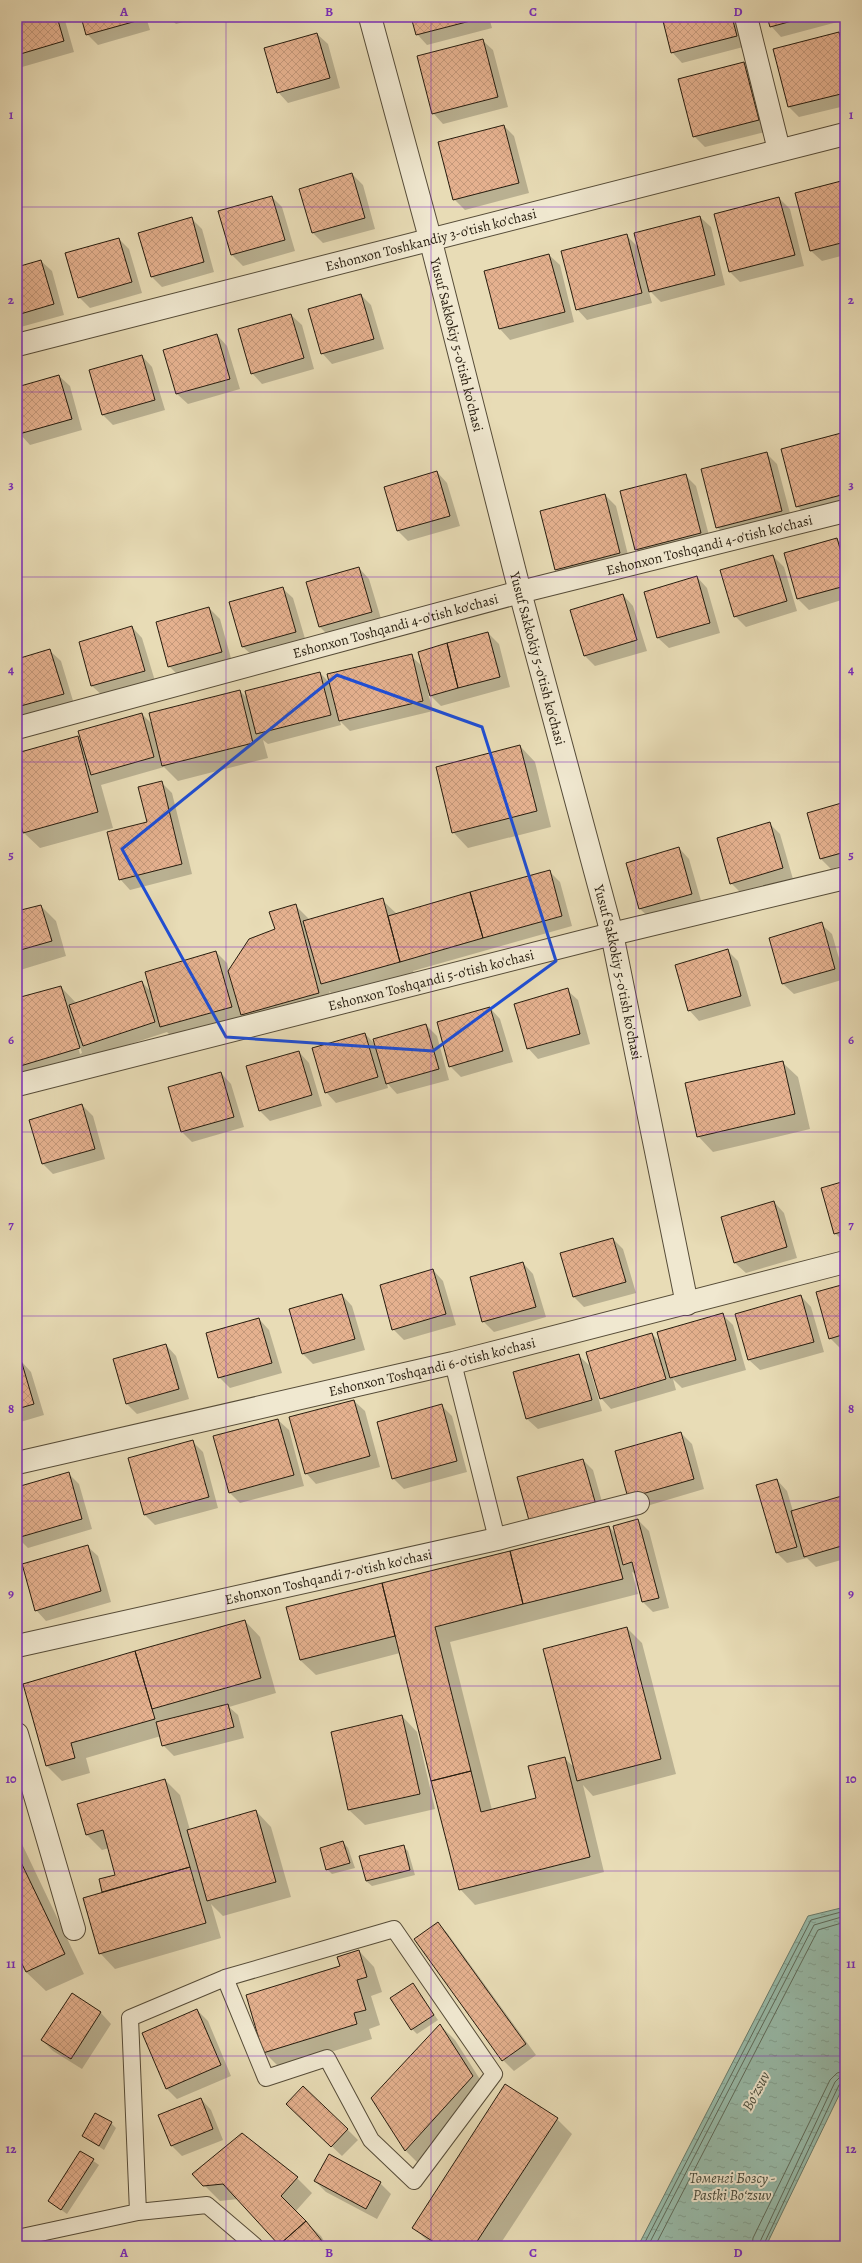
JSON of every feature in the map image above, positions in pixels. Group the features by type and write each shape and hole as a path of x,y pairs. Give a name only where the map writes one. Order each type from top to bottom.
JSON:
{"street":[{"name":"Yusuf Sakkokiy 5-o'tish ko'chasi","path":"370,17 430,238 520,592 612,934 687,1304"},
{"path":"746,17 779,150"},
{"name":"Eshonxon Toshkandiy 3-o'tish ko'chasi","path":"17,345 430,238 845,134"},
{"name":"Eshonxon Toshqandi 4-o'tish ko'chasi","path":"17,728 520,592 845,511"},
{"name":"Eshonxon Toshqandi 5-o'tish ko'chasi","path":"17,1085 612,934 845,878"},
{"name":"Eshonxon Toshqandi 6-o'tish ko'chasi","path":"17,1463 453,1363 687,1304 845,1262"},
{"name":"Eshonxon Toshqandi 7-o'tish ko'chasi","path":"17,1646 497,1539 638,1503"},
{"path":"17,1734 74,1930"}],"lane":[{"path":"453,1363 497,1539"},
{"path":"138,2212 130,2018 225,1978 394,1929 494,2074 414,2181 371,2140 327,2058 266,2078 225,1978"},
{"path":"17,2238 138,2212 207,2205 239,2239 255,2246"}],"highlighted area":[{"path":"337,675 482,727 556,961 433,1051 226,1037 122,849"}],"water":[{"name":"Төменгі Бозсу - Pastki Boʻzsuv","path":"845,1907 845,2083 766,2246 638,2246 808,1916"}],"building":[{"path":"17,17 57,17 64,41 17,55"},
{"path":"81,17 139,17 140,20 86,35"},
{"path":"411,17 482,17 482,18 416,35"},
{"path":"662,17 732,17 737,36 671,53"},
{"path":"767,17 807,17 770,27"},
{"path":"839,32 845,57 845,93 788,107 773,49"},
{"path":"317,33 330,78 277,93 264,48"},
{"path":"483,39 498,97 432,114 417,56"},
{"path":"744,62 759,120 693,137 678,79"},
{"path":"504,125 519,183 453,200 438,142"},
{"path":"352,173 365,218 312,233 299,189"},
{"path":"845,180 845,242 810,251 795,193"},
{"path":"272,196 285,240 231,255 218,211"},
{"path":"779,197 795,255 729,272 714,214"},
{"path":"700,216 715,275 649,292 634,233"},
{"path":"192,217 204,262 151,277 138,233"},
{"path":"627,234 642,293 576,310 561,251"},
{"path":"119,238 132,282 78,298 65,253"},
{"path":"549,254 565,312 499,329 484,271"},
{"path":"41,260 54,304 17,315 17,267"},
{"path":"361,294 374,339 321,354 308,309"},
{"path":"291,314 304,358 251,374 238,329"},
{"path":"217,334 230,379 176,394 163,350"},
{"path":"142,355 155,400 102,415 89,370"},
{"path":"59,375 72,419 19,434 17,427 17,387"},
{"path":"845,432 845,494 796,507 781,449"},
{"path":"767,452 782,511 716,528 701,469"},
{"path":"437,471 450,516 397,531 384,487"},
{"path":"686,474 701,533 635,550 620,491"},
{"path":"605,494 620,553 555,570 540,511"},
{"path":"837,538 845,566 845,586 797,599 784,553"},
{"path":"773,555 787,601 734,617 720,570"},
{"path":"359,567 372,612 319,627 306,582"},
{"path":"697,576 710,623 657,638 644,592"},
{"path":"283,587 296,632 242,647 229,602"},
{"path":"623,594 637,640 584,656 570,610"},
{"path":"209,607 222,652 168,667 156,622"},
{"path":"132,626 145,671 91,686 79,642"},
{"path":"488,632 500,677 458,688 447,643"},
{"path":"447,643 458,688 430,696 418,652"},
{"path":"50,649 64,694 17,707 17,659"},
{"path":"412,654 423,701 339,721 327,674"},
{"path":"320,672 331,715 256,734 245,691"},
{"path":"240,690 253,743 162,766 149,713"},
{"path":"142,713 154,757 91,775 78,731"},
{"path":"78,736 98,812 23,833 17,810 17,753"},
{"path":"520,745 537,811 452,833 436,767"},
{"path":"162,781 182,864 119,880 107,832 147,822 138,787"},
{"path":"845,802 845,852 820,859 807,813"},
{"path":"770,822 783,868 730,884 717,838"},
{"path":"679,847 692,894 639,909 626,863"},
{"path":"550,870 562,916 483,938 470,892"},
{"path":"470,892 483,938 400,962 388,916"},
{"path":"383,898 400,962 321,984 303,921"},
{"path":"296,904 319,993 241,1015 228,971 249,939 275,929 269,912"},
{"path":"41,905 52,941 17,951 17,911"},
{"path":"822,922 835,969 782,984 769,938"},
{"path":"728,949 741,996 688,1011 675,965"},
{"path":"216,951 232,1007 160,1027 145,972"},
{"path":"142,981 155,1022 83,1046 69,1005"},
{"path":"61,986 80,1048 17,1067 17,998"},
{"path":"568,988 580,1034 527,1049 514,1004"},
{"path":"490,1007 503,1051 449,1067 437,1022"},
{"path":"426,1024 439,1069 386,1084 373,1039"},
{"path":"365,1033 378,1077 325,1093 312,1048"},
{"path":"299,1051 312,1095 259,1111 246,1066"},
{"path":"783,1061 795,1114 697,1137 685,1083"},
{"path":"221,1072 234,1117 181,1132 168,1087"},
{"path":"82,1104 95,1149 42,1164 29,1120"},
{"path":"845,1181 845,1231 834,1234 821,1188"},
{"path":"774,1201 787,1247 734,1263 721,1217"},
{"path":"613,1238 626,1282 573,1297 560,1253"},
{"path":"523,1262 536,1307 482,1322 470,1277"},
{"path":"433,1269 446,1314 392,1330 380,1285"},
{"path":"845,1284 845,1334 829,1339 816,1292"},
{"path":"342,1294 355,1339 302,1354 289,1309"},
{"path":"801,1295 814,1342 748,1360 735,1314"},
{"path":"723,1313 736,1360 670,1378 657,1332"},
{"path":"259,1318 272,1363 218,1378 206,1333"},
{"path":"652,1333 666,1379 600,1399 586,1352"},
{"path":"166,1344 179,1389 126,1404 113,1359"},
{"path":"579,1354 592,1400 526,1419 513,1372"},
{"path":"21,1360 34,1404 17,1409 17,1361"},
{"path":"354,1400 370,1456 305,1474 289,1417"},
{"path":"442,1404 457,1461 392,1479 377,1422"},
{"path":"278,1419 294,1475 229,1493 213,1436"},
{"path":"681,1432 694,1479 628,1498 615,1451"},
{"path":"193,1440 209,1497 144,1515 128,1458"},
{"path":"583,1459 596,1505 530,1524 517,1477"},
{"path":"69,1472 82,1519 17,1538 17,1487"},
{"path":"777,1479 797,1547 776,1553 756,1485"},
{"path":"845,1495 845,1545 804,1557 791,1511"},
{"path":"638,1519 659,1598 642,1602 632,1562 623,1565 613,1526"},
{"path":"609,1526 623,1579 523,1604 510,1551"},
{"path":"88,1545 101,1591 35,1611 22,1564"},
{"path":"510,1551 523,1604 435,1627 471,1771 431,1781 382,1583"},
{"path":"382,1583 395,1636 300,1660 286,1607"},
{"path":"245,1620 261,1678 152,1709 135,1651"},
{"path":"627,1627 661,1759 577,1781 543,1649"},
{"path":"135,1651 155,1719 71,1743 75,1758 46,1766 23,1684"},
{"path":"228,1704 234,1727 162,1746 156,1722"},
{"path":"402,1715 420,1794 348,1810 331,1732"},
{"path":"565,1757 590,1857 459,1890 431,1781 471,1771 481,1812 536,1798 528,1766"},
{"path":"165,1779 190,1867 102,1892 99,1879 115,1875 103,1830 86,1835 77,1804"},
{"path":"256,1810 276,1882 207,1901 187,1830"},
{"path":"343,1841 350,1863 326,1870 320,1848"},
{"path":"404,1845 410,1870 366,1881 359,1856"},
{"path":"17,1854 65,1954 26,1972 17,1954"},
{"path":"190,1867 206,1923 99,1954 83,1898"},
{"path":"438,1922 526,2044 502,2061 414,1939"},
{"path":"359,1950 367,1977 357,1980 366,2010 354,2013 357,2024 263,2053 246,1995 340,1966 337,1957"},
{"path":"413,1983 434,2015 411,2030 390,1998"},
{"path":"72,1993 101,2012 71,2059 41,2040"},
{"path":"197,2009 221,2065 166,2089 142,2033"},
{"path":"440,2024 473,2076 405,2151 371,2098"},
{"path":"505,2084 558,2118 474,2246 440,2246 412,2228"},
{"path":"303,2086 348,2129 331,2147 286,2104"},
{"path":"201,2098 213,2129 171,2146 158,2115"},
{"path":"95,2113 112,2122 99,2146 82,2136"},
{"path":"242,2133 298,2177 281,2196 306,2221 279,2245 223,2184 203,2186 192,2174"},
{"path":"80,2151 94,2159 61,2210 48,2201"},
{"path":"329,2154 381,2182 366,2209 314,2181"},
{"path":"306,2221 326,2246 279,2245"}],"water label":[{"name":"Boʻzsuv","path":"756,2091"}]}
